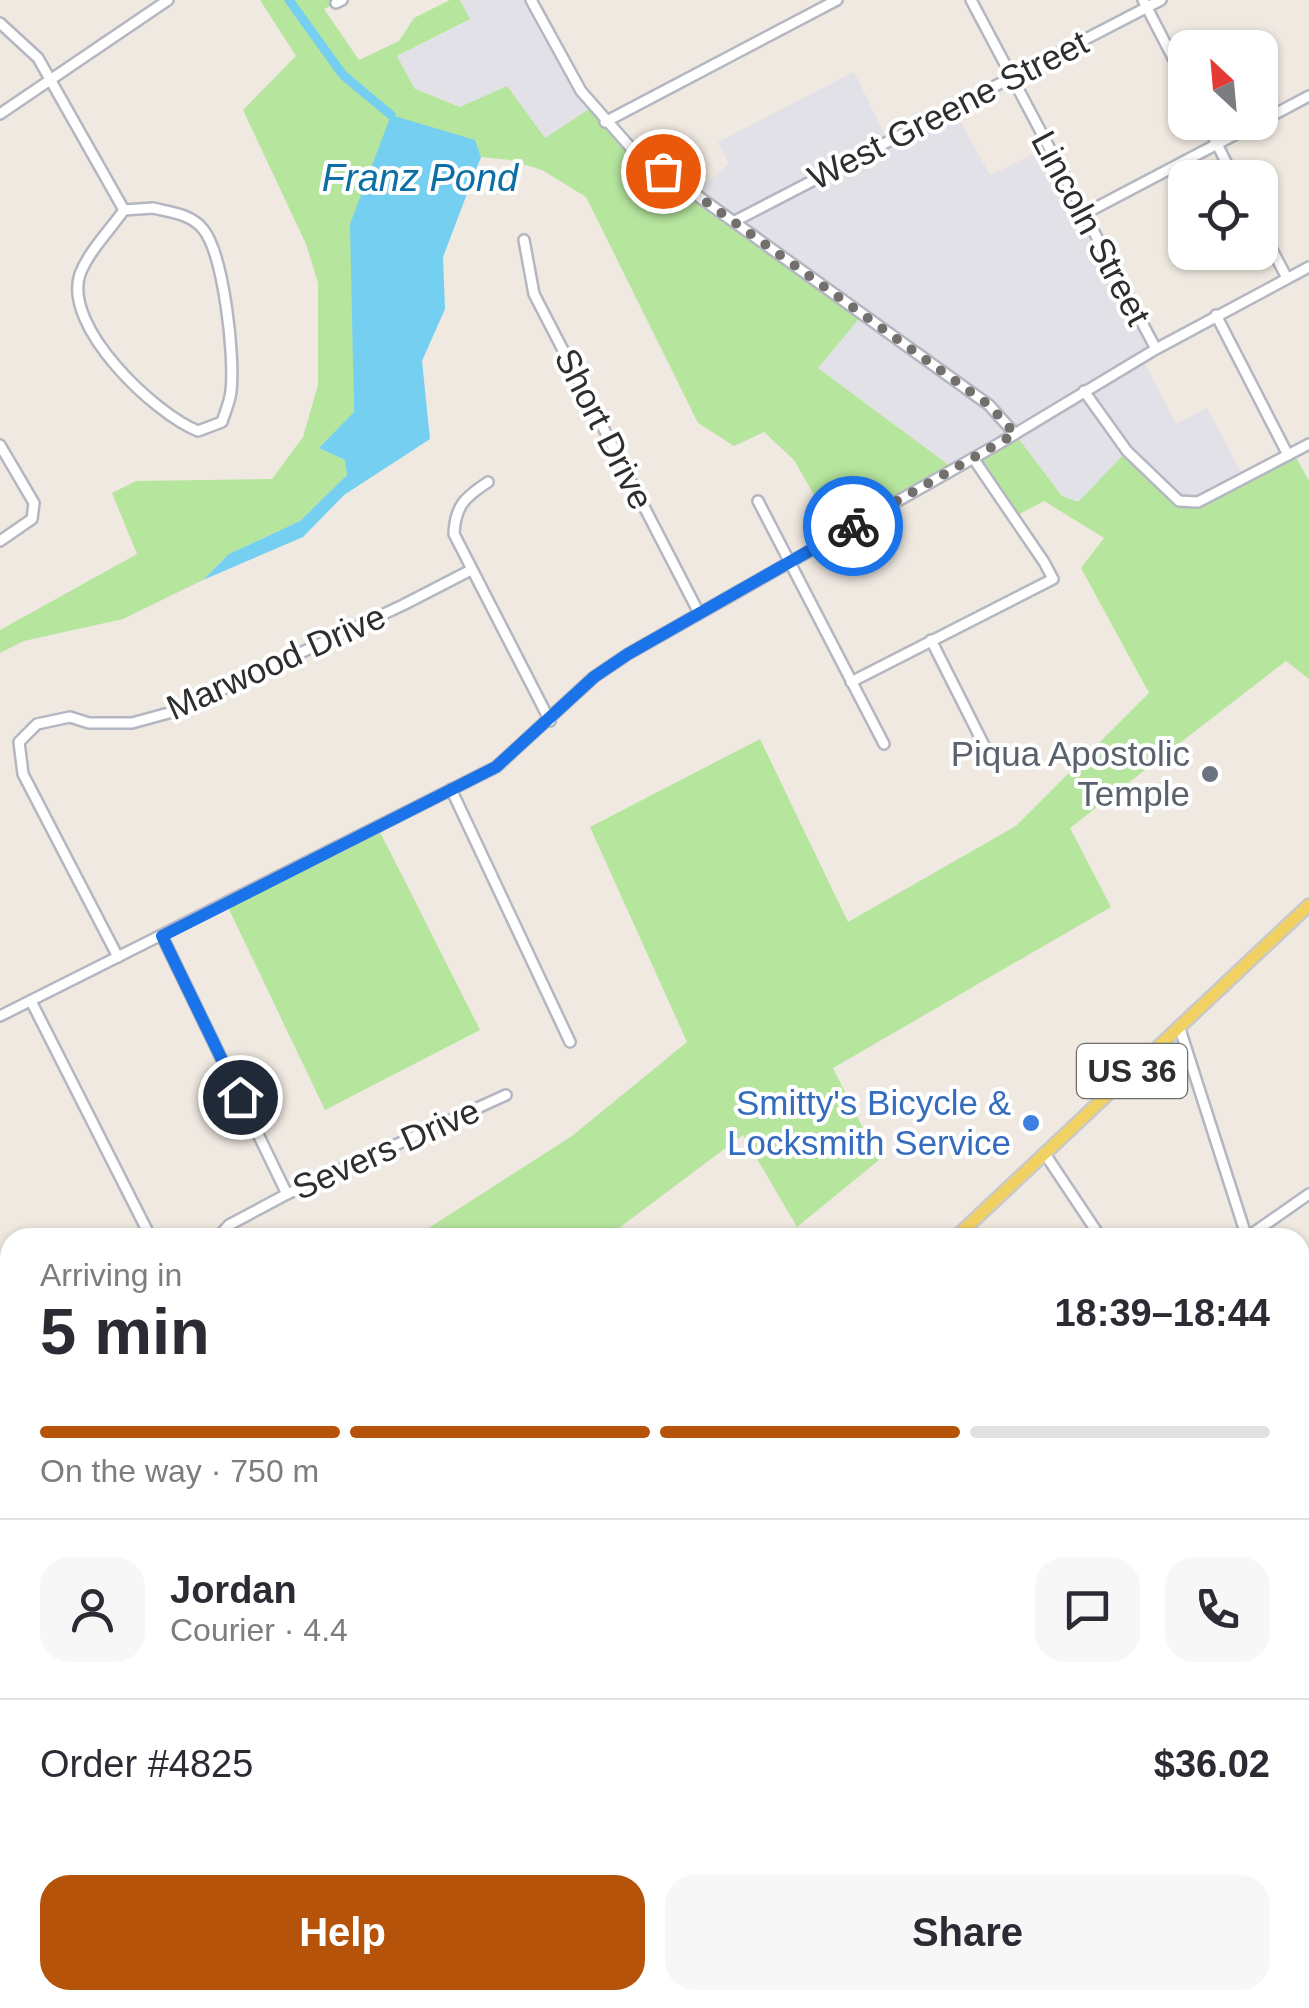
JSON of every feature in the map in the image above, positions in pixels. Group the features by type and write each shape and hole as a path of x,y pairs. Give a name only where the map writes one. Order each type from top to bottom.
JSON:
{"main road":[{"name":"US 36","path":"966,1228 1309,905"}],"street":[{"path":"0,114 168,0"},
{"path":"531,0 581,91 631,148 989,405 1015,434"},
{"path":"605,122 837,0"},
{"name":"Lincoln Street","path":"971,0 1156,349"},
{"name":"West Greene Street","path":"735,220 1011,78 1145,4 1161,0"},
{"path":"1145,4 1168,48"},
{"path":"0,23 38,58 124,210"},
{"path":"1278,112 1309,96"},
{"path":"1216,140 1226,160"},
{"path":"1084,214 1225,140"},
{"path":"153,208 172,212 190,218 204,230 220,270 231,356 231,394 222,422 198,431 177,422 134,386 92,336 81,306 79,277 124,210 153,208"},
{"name":"Short Drive","path":"524,240 534,294 699,613"},
{"path":"1278,261 1287,278"},
{"path":"0,1016 496,767 594,677 1156,349 1309,267"},
{"path":"1216,315 1288,455"},
{"path":"1084,391 1127,451 1168,494 1188,503 1207,498 1309,444"},
{"path":"0,446 34,503 32,518 0,540"},
{"path":"851,682 1053,579 973,458"},
{"path":"488,482 465,497 454,514 454,534 550,721"},
{"path":"758,501 792,560 884,744"},
{"name":"Marwood Drive","path":"118,957 24,774 19,742 37,724 70,717 89,723 132,723 176,710 471,570"},
{"path":"931,640 990,759"},
{"path":"451,789 570,1042"},
{"path":"162,936 287,1194"},
{"path":"31,1000 146,1228"},
{"path":"1179,1026 1244,1228"},
{"name":"Severs Drive","path":"226,1228 287,1194 506,1095"},
{"path":"1045,1154 1094,1228"},
{"path":"1260,1228 1309,1194"}],"shaded area":[{"path":"460,0 531,0 592,107 544,139 415,89 397,56 469,19"},
{"path":"854,72 888,141 953,108 990,175 1048,147 1156,349 1142,358 1176,424 1207,408 1244,478 1198,502 1078,502 1062,496 1015,434 954,469 818,368 863,314 694,192 729,164 718,142"}],"green space":[{"path":"260,0 335,0 324,9 359,60 399,41 414,18 450,0 460,0 470,19 397,56 415,89 460,107 507,86 545,138 592,107 631,148 863,314 818,368 954,469 837,535 794,460 764,432 734,446 698,423 586,197 542,170 510,160 481,157 475,140 351,224 354,413 319,448 345,460 347,475 300,521 229,554 203,580 123,619 24,641 0,653 0,630 137,554 112,493 136,481 272,479 303,437 318,385 318,283 306,244 243,110 296,56"},
{"path":"1015,434 1062,496 1078,502 1127,451 1187,503 1293,452 1309,481 1309,679 1286,661 1070,828 1111,907 833,1068 879,1160 797,1227 743,1135 619,1228 429,1228 572,1136 687,1042 590,827 760,739 848,922 1016,826 1149,693 1081,568 1104,538 1044,501 1014,517 973,458"},
{"path":"377,826 480,1030 325,1110 226,903"}],"water":[{"name":"Franz Pond","path":"391,115 475,140 481,157 443,257 445,309 422,361 430,439 344,495 303,537 203,580 229,554 300,521 347,475 345,460 319,448 354,412 350,224"}],"waterway":[{"path":"289,0 343,75 391,115"}],"way so far":[{"path":"663,171 989,405 1015,434 853,526"}],"place":[{"name":"Piqua Apostolic Temple","path":"1210,774"},
{"name":"Smitty's Bicycle & Locksmith Service","path":"1031,1123"}],"route":[{"path":"240,1097 162,936 496,767 594,677 628,654 853,526"}]}
